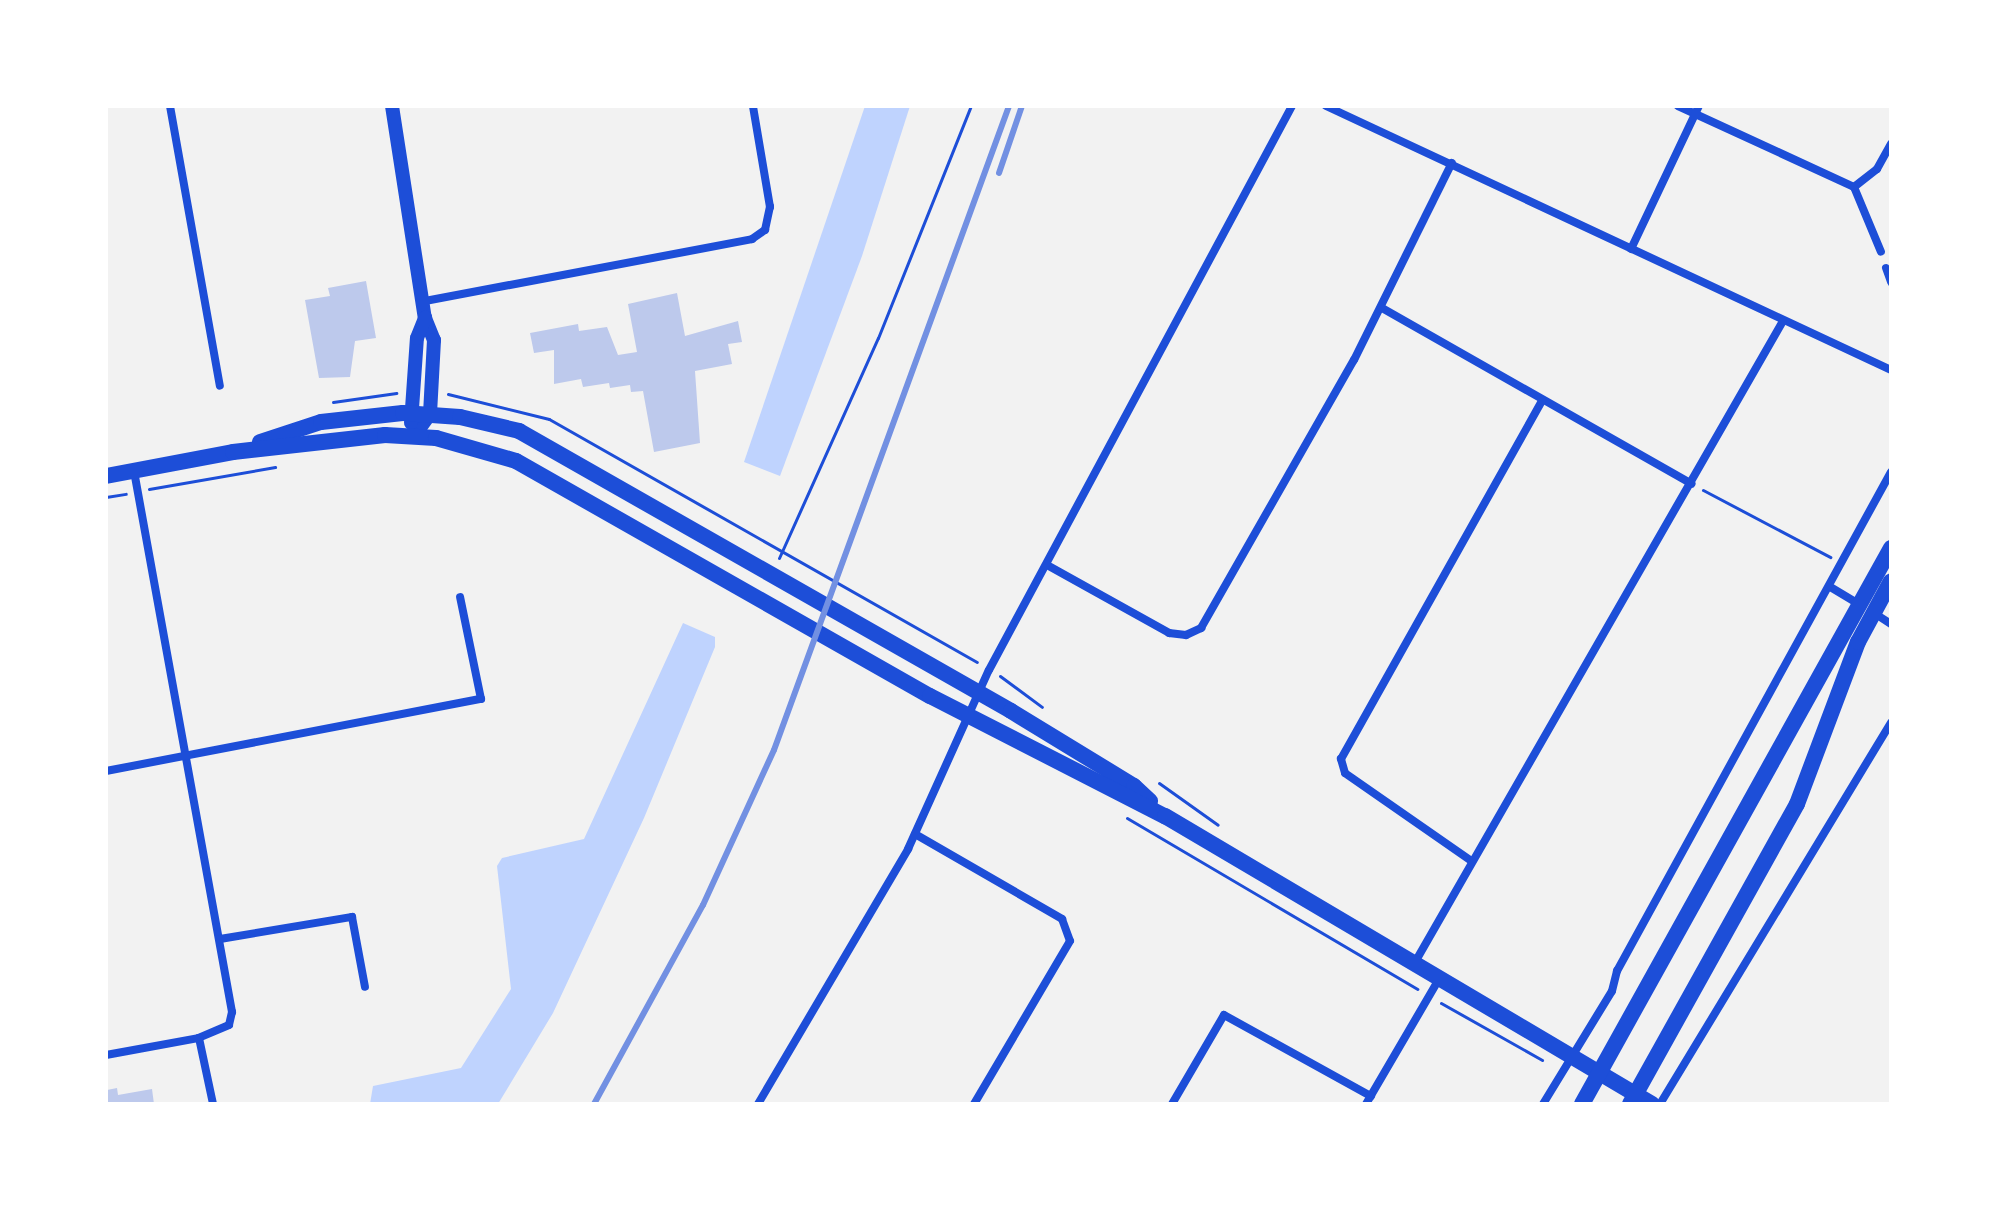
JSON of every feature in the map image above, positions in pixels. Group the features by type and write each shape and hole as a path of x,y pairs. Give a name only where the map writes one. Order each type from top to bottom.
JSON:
{"main road":[{"path":"233,452 321,422 408,413 489,423 549,444 980,693 1134,786 1165,816"},
{"path":"106,476 233,452 415,435 490,452 535,470 835,641 1165,816 1439,979 1569,1061 1599,1073 1632,1099 1652,1104"},
{"path":"1632,1099 1797,804 1891,548"},
{"path":"1582,1104 1867,609 1891,581"},
{"path":"1599,1073 1620,1104"}],"street":[{"path":"170,106 220,386"},
{"path":"392,106 425,301 425,318 417,338 408,413 415,435"},
{"path":"425,301 752,239 765,230 770,207 753,106"},
{"path":"758,1104 915,834 989,670 1292,106"},
{"path":"1326,106 1891,370"},
{"path":"1678,106 1697,110 1854,187 1881,252"},
{"path":"1631,249 1697,110"},
{"path":"1854,187 1877,169 1891,144"},
{"path":"1047,565 1169,633 1186,635 1201,628 1382,308 1452,163"},
{"path":"1886,268 1891,282"},
{"path":"1382,308 1692,484"},
{"path":"415,435 430,414 434,340 425,318"},
{"path":"1414,965 1470,860 1692,484 1783,321"},
{"path":"1470,860 1345,773 1341,759 1542,401"},
{"path":"106,1055 199,1038 229,1025 232,1012 134,471"},
{"path":"1543,1104 1832,588 1891,472"},
{"path":"1832,588 1891,624"},
{"path":"106,771 186,759 266,736 481,699 460,597"},
{"path":"1660,1104 1891,723"},
{"path":"915,834 1062,919 1070,941 974,1104"},
{"path":"220,939 352,917 365,987"},
{"path":"1172,1104 1224,1015 1368,1100 1439,979"},
{"path":"199,1038 213,1104"}],"path":[{"path":"971,106 872,352 783,551 989,670 1044,709"},
{"path":"106,497 282,465"},
{"path":"1692,484 1761,516 1844,565"},
{"path":"1152,779 1225,830"},
{"path":"1123,816 1538,1059 1569,1061"}],"water":[{"path":"865,106 910,106 862,256 780,476 744,462"},
{"path":"683,623 715,637 715,647 644,818 553,1013 498,1104 370,1104 373,1086 461,1068 511,989 497,866 502,858 584,839"}],"building":[{"path":"366,281 376,338 355,341 350,377 319,378 305,300 330,296 328,288"},
{"path":"677,293 685,336 738,321 742,342 728,344 732,364 695,371 700,443 654,452 643,391 631,392 630,385 610,388 609,383 583,387 581,379 554,384 554,350 534,353 530,333 578,324 579,331 607,327 618,355 637,352 628,304"},
{"path":"117,1088 118,1095 152,1089 154,1104 106,1104 107,1090"}],"railway":[{"path":"594,1104 703,905 774,750 1009,106"},
{"path":"999,173 1022,106"}]}
